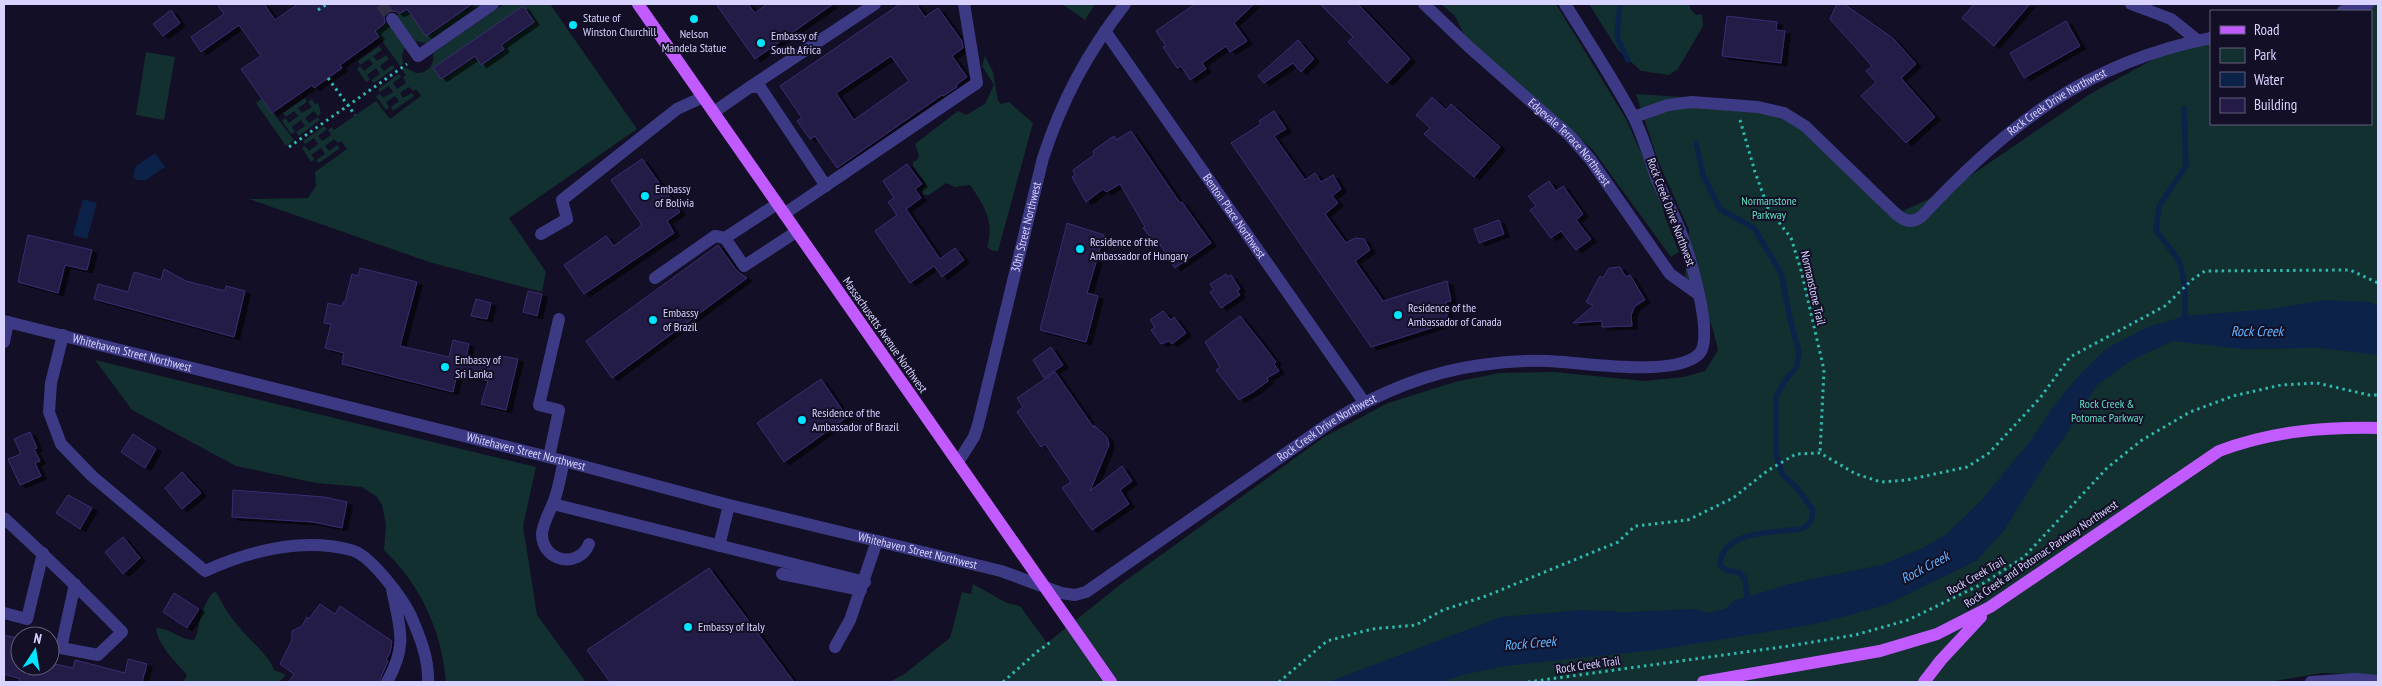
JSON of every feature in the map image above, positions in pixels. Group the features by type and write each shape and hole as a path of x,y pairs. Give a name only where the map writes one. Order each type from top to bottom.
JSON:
{"main road":[{"name":"Massachusetts Avenue Northwest","path":"638,4 1111,682"},
{"name":"Rock Creek and Potomac Parkway Northwest","path":"1692,682 1705,682 1880,651 1937,634 1990,607 2220,451 2241,442 2294,430 2378,428"},
{"path":"1924,682 1941,660 1990,607"}],"street":[{"path":"392,19 418,56 493,4"},
{"path":"714,112 874,4"},
{"path":"655,278 715,236 725,238 826,186 977,83 964,4"},
{"name":"30th Street Northwest","path":"958,462 974,437 978,425 1043,158 1053,128 1074,80 1105,31 1125,4"},
{"name":"Edgevale Terrace Northwest","path":"1424,4 1469,47 1569,135 1590,159 1670,274 1698,294"},
{"path":"1565,4 1634,117"},
{"path":"2132,4 2171,19 2197,40"},
{"path":"2347,10 2368,4"},
{"name":"Benton Place Northwest","path":"1105,31 1364,402"},
{"name":"Rock Creek Drive Northwest","path":"1046,588 1074,595 1086,592 1331,422 1364,402 1419,380 1449,371 1480,365 1546,361 1645,368 1677,364 1696,357 1704,347 1706,331 1692,266 1634,117 1668,105 1692,102 1748,105 1784,113 1805,126 1896,214 1905,220 1913,221 1922,216 1987,150 2040,109 2081,84 2123,64 2197,40 2210,38"},
{"path":"750,87 760,87 826,186"},
{"path":"541,234 567,220 562,200 677,109 703,98"},
{"path":"725,238 744,266 796,232"},
{"path":"548,457 559,410 539,405 558,318"},
{"path":"4,342 6,322"},
{"name":"Whitehaven Street Northwest","path":"6,322 564,461 728,505 1001,571 1046,588"},
{"path":"62,335 51,383 49,412 62,444 92,476 206,571 240,556 280,548 316,546 352,550 380,572 405,603 422,641 429,673 428,682"},
{"path":"564,461 542,536 545,548 552,556 564,560 575,559 582,555 589,544"},
{"path":"552,504 719,546 863,586"},
{"path":"719,546 728,505"},
{"path":"4,518 43,553 75,584 122,632 98,655 61,648 75,584"},
{"path":"835,646 850,620 877,541"},
{"path":"4,613 26,619 43,553"},
{"path":"782,574 863,586"},
{"path":"387,682 393,671 402,643 392,587"},
{"path":"2311,682 2355,679 2378,681"}],"path":[{"path":"318,10 327,4"},
{"path":"289,147 401,68"},
{"path":"328,78 355,115"},
{"name":"Normanstone Trail","path":"1739,117 1768,208 1791,238 1801,270 1824,370 1820,452"},
{"path":"1279,682 1327,641 1372,629 1416,625 1443,610 1486,596 1618,542 1635,526 1688,520 1733,498 1767,471 1796,454 1820,452 1856,474 1881,482 1908,480 1967,467 1988,453 2034,405 2070,357 2166,306 2193,279 2206,271 2350,270 2378,283"},
{"name":"Rock Creek Trail","path":"1528,682 1789,646 1855,635 1908,620 1984,583 2024,556 2107,468 2142,440 2190,412 2233,396 2281,384 2317,383 2369,395 2378,395"},
{"path":"1002,682 1038,651 1052,642"}],"green space":[{"path":"477,4 482,4 426,43 415,41 396,16 407,8 465,9 466,11"},
{"path":"504,4 550,4 637,129 509,218 546,272 542,292 429,262 249,199 308,198 316,186 315,172 347,149 341,141 338,143 334,139 325,146 329,151 337,145 340,148 319,163 316,160 325,154 321,148 311,155 315,159 311,162 302,148 305,146 309,151 318,144 314,138 305,144 303,141 324,126 327,129 318,136 322,141 331,135 328,130 332,127 334,130 376,101 390,119 421,96 416,89 413,91 409,87 400,93 403,98 412,93 414,96 393,111 391,107 399,101 395,96 386,102 389,107 386,110 376,96 380,94 383,98 393,92 389,86 380,92 378,89 399,74 401,77 393,83 397,89 406,83 403,77 406,75 402,70 406,68 420,73 430,68 433,61 433,53"},
{"path":"1062,4 1095,4 1085,20"},
{"path":"1441,4 1556,4 1626,119 1660,195 1665,217 1679,252 1671,257 1593,150 1487,56 1469,44 1455,16"},
{"path":"1589,4 1690,4 1690,9 1696,15 1702,14 1703,26 1678,69 1669,75 1641,71 1618,50"},
{"name":"Rock Creek & Potomac Parkway","path":"2363,4 2378,4 2378,675 2322,673 2269,682 889,682 903,675 950,638 962,592 971,594 973,584 1007,603 1020,606 1047,643 1121,584 1324,437 1388,403 1455,382 1499,373 1555,372 1644,381 1684,377 1705,371 1718,350 1712,326 1685,281 1689,230 1658,161 1636,94 1758,102 1780,108 1864,182 1903,211 1954,187 2090,94 2154,59 2210,39 2210,125 2372,125 2372,10 2336,10"},
{"path":"387,22 405,47 402,55 403,64 400,66 375,31"},
{"path":"379,46 382,50 373,56 377,61 386,55 389,59 380,66 384,71 392,65 395,68 374,83 371,80 380,74 376,68 367,75 370,80 366,82 357,69 360,66 364,71 373,64 369,59 360,65 358,61"},
{"path":"146,52 175,57 164,120 136,115"},
{"path":"985,56 993,72 998,101 1001,104 1009,102 1033,123 998,251 993,251 987,247 990,230 987,214 970,185 955,187 946,183 929,195 924,195 922,190 926,184 913,166 913,162 917,160 919,155 915,144 958,111 966,115 985,104 994,85 982,66"},
{"path":"262,98 294,140 286,146 256,103"},
{"path":"305,98 307,102 298,108 302,113 312,107 308,102 312,99 315,104 318,103 321,113 318,116 314,111 305,118 309,123 318,117 320,120 299,136 296,132 305,126 301,120 292,127 295,132 291,134 282,121 285,118 289,123 298,116 294,111 286,117 283,113"},
{"path":"95,360 536,467 523,526 537,615 586,682 446,682 440,645 427,610 409,578 384,550 386,525 382,505 377,497 362,487 316,483 236,466 132,410"},
{"path":"216,592 232,619 267,658 274,670 286,675 279,682 183,682 187,675 160,641 156,628 194,640 205,604 212,593"}],"water":[{"path":"155,153 165,167 146,180 136,180 133,176 136,166"},
{"path":"83,199 97,203 87,239 73,235"},
{"name":"Rock Creek","path":"2325,300 2371,302 2378,306 2378,355 2320,348 2242,349 2173,341 2132,360 2097,385 2003,532 1976,561 1888,604 1809,625 1664,649 1506,666 1440,682 1328,682 1501,617 1581,610 1627,612 1695,609 1708,613 1725,609 1733,601 1793,583 1881,565 1923,548 1945,535 1978,504 2032,439 2052,408 2081,373 2107,348 2148,327 2185,316 2270,309"}],"building":[{"path":"217,4 264,4 275,20 298,4 472,4 426,36 407,9 399,14 395,11 388,12 384,16 385,23 375,31 379,37 340,65 342,68 314,88 312,85 272,113 241,69 261,56 239,25 201,52 191,37 224,14"},
{"name":"Embassy of South Africa","path":"716,4 748,4 755,13 767,4 833,4 755,59"},
{"path":"900,4 916,4 925,17 938,8 962,41 963,48 952,56 967,77 956,85 957,87 942,95 837,168 815,136 810,139 797,121 802,118 780,86","holes":["891,56 909,81 854,120 836,93"]},
{"path":"1195,4 1254,4 1234,23 1247,41 1230,52 1226,46 1202,63 1206,69 1190,80 1181,66 1177,68 1163,47 1166,46 1156,31"},
{"path":"1320,4 1358,4 1410,59 1387,83 1348,42 1353,37"},
{"path":"1837,4 1844,4 1893,38 1916,64 1901,78 1935,117 1906,143 1861,96 1876,82 1866,71 1872,66 1830,19"},
{"path":"1974,4 2030,4 1994,46 1962,18"},
{"path":"523,6 534,22 501,45 504,49 481,65 475,56 441,79 433,68"},
{"path":"171,10 180,23 163,36 153,24"},
{"path":"1727,16 1777,22 1776,30 1785,31 1781,63 1722,56"},
{"path":"2066,21 2080,46 2024,78 2010,53"},
{"path":"1298,40 1314,59 1301,72 1293,63 1264,83 1258,76"},
{"path":"1432,97 1446,110 1451,104 1500,147 1474,177 1424,134 1430,128 1416,115"},
{"path":"1274,111 1286,129 1274,136 1305,180 1315,173 1321,182 1333,175 1341,189 1332,196 1338,203 1325,214 1346,243 1355,238 1364,239 1370,250 1355,261 1383,301 1447,281 1451,301 1446,302 1447,318 1444,324 1371,347 1231,143 1261,124 1259,121"},
{"path":"1131,131 1180,203 1182,202 1211,243 1175,268 1157,240 1154,242 1143,228 1145,227 1120,184 1106,192 1103,189 1086,202 1072,177 1075,175 1073,170 1094,155 1093,151 1114,136 1116,140"},
{"path":"642,159 680,212 667,221 674,233 584,294 564,265 606,236 614,246 642,225 611,180"},
{"path":"907,164 922,184 915,189 921,198 906,209 940,259 955,248 964,260 942,277 934,266 910,283 875,231 897,215 888,202 894,198 883,181"},
{"path":"1549,181 1556,191 1563,186 1583,214 1576,220 1591,239 1576,250 1561,231 1551,238 1530,210 1536,206 1528,196"},
{"path":"1499,220 1504,234 1479,243 1474,229"},
{"path":"1067,223 1104,235 1087,293 1098,296 1086,342 1040,330"},
{"path":"28,235 92,250 87,270 65,265 58,293 18,282"},
{"name":"Embassy of Brazil","path":"718,245 737,271 747,278 612,378 586,341"},
{"path":"1620,267 1626,277 1630,275 1645,300 1635,306 1631,315 1632,326 1602,327 1602,321 1573,323 1593,306 1586,302 1600,276 1603,278 1609,268"},
{"path":"360,268 417,282 400,346 449,357 453,340 469,344 466,358 499,366 502,356 518,359 506,410 481,404 488,381 457,374 453,392 342,364 344,353 325,348 331,324 324,323 328,303 342,306 343,302 345,302 352,274 358,276"},
{"path":"164,269 186,281 225,291 226,286 245,291 234,337 94,299 98,284 128,292 134,272 161,280"},
{"path":"1226,274 1228,277 1231,275 1240,289 1237,291 1240,295 1221,308 1210,292 1214,290 1210,284"},
{"path":"528,291 542,294 537,316 523,312"},
{"path":"476,299 491,303 487,319 471,316"},
{"path":"1163,311 1171,320 1174,317 1186,333 1172,344 1169,341 1161,344 1151,330 1155,327 1150,320"},
{"path":"1240,316 1276,362 1274,364 1279,371 1267,378 1268,381 1253,392 1239,400 1216,370 1220,367 1205,342"},
{"path":"1051,347 1063,365 1044,378 1033,360"},
{"path":"1055,372 1094,428 1094,425 1107,437 1109,445 1090,491 1122,466 1132,481 1120,490 1129,504 1092,530 1062,488 1071,482 1045,444 1041,447 1017,412 1023,407 1017,398"},
{"name":"Residence of the Ambassador of Brazil","path":"821,379 847,417 784,462 757,423"},
{"path":"30,432 37,448 34,449 40,461 35,463 41,476 20,485 8,459 21,454 14,439"},
{"path":"133,434 156,449 145,468 121,452"},
{"path":"182,472 201,493 182,509 165,488"},
{"path":"233,490 324,497 347,502 342,528 313,522 232,517"},
{"path":"68,495 92,508 80,529 56,513"},
{"path":"123,537 140,558 123,574 105,552"},
{"name":"Embassy of Italy","path":"709,568 794,682 610,682 587,650"},
{"path":"174,593 199,609 187,628 163,612"},
{"path":"320,604 335,614 340,606 392,641 390,653 386,660 388,661 379,682 289,682 294,674 280,664 292,640 292,631 302,626 307,617 309,619"},
{"path":"4,635 10,636 10,676 4,674"},
{"path":"128,659 147,664 142,682 19,682 20,679 10,676 60,676 60,665 73,668 75,660 125,673"}],"waterway":[{"path":"1620,4 1617,37 1628,60"},
{"path":"2181,320 2185,316 2185,287 2180,262 2156,230 2159,206 2186,166 2184,109"},
{"path":"1696,143 1703,175 1720,209 1754,228 1781,273 1799,352 1796,368 1784,382 1776,397 1776,454 1782,474 1797,488 1813,510 1812,517 1809,524 1802,529 1769,532 1746,537 1728,546 1722,554 1720,565 1726,570 1740,573 1745,579 1748,603"}],"tunnel":[{"path":"381,4 392,19"}],"place":[{"name":"Nelson Mandela Statue","path":"694,19"},
{"name":"Statue of Winston Churchill","path":"573,25"},
{"name":"Embassy of South Africa","path":"761,43"},
{"name":"Embassy of Bolivia","path":"645,196"},
{"name":"Residence of the Ambassador of Hungary","path":"1080,249"},
{"name":"Residence of the Ambassador of Canada","path":"1398,315"},
{"name":"Embassy of Brazil","path":"653,320"},
{"name":"Embassy of Sri Lanka","path":"445,367"},
{"name":"Residence of the Ambassador of Brazil","path":"802,420"},
{"name":"Embassy of Italy","path":"688,627"}],"park label":[{"name":"Normanstone Parkway","path":"1769,208"}]}
